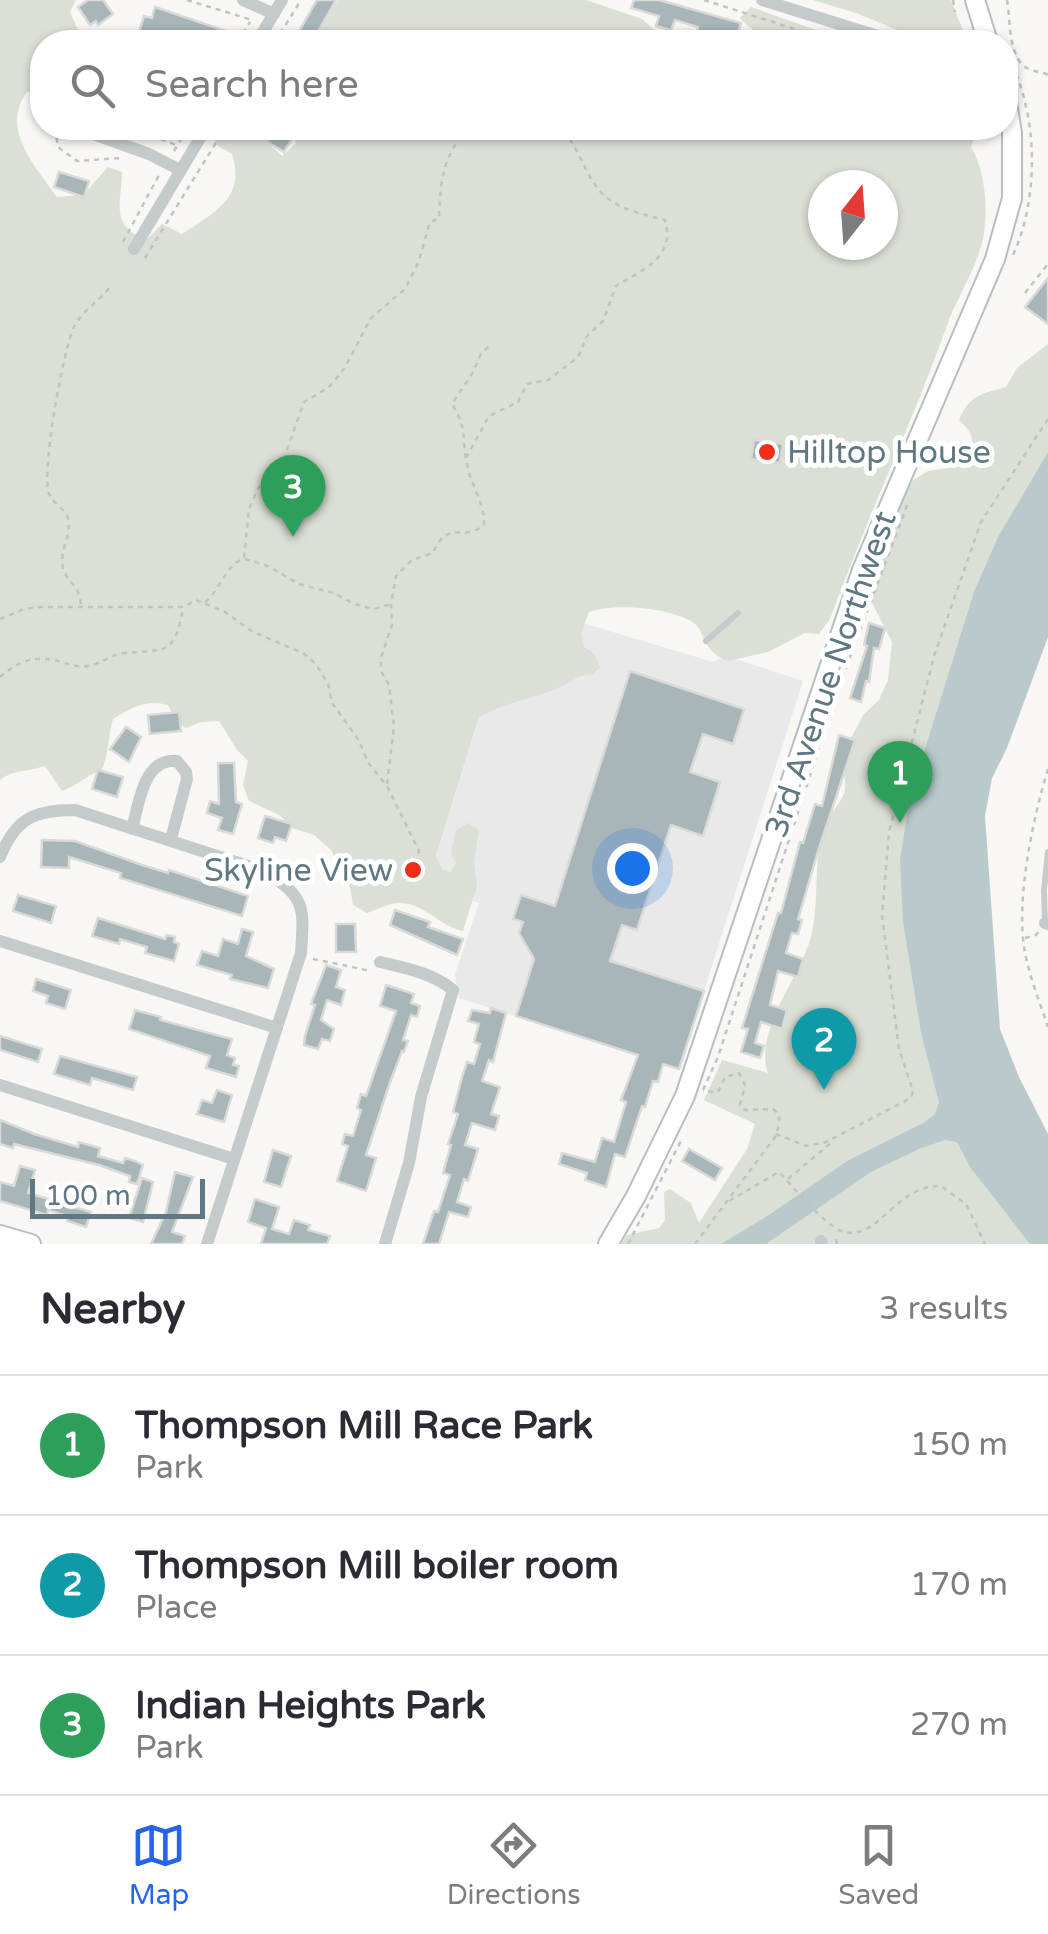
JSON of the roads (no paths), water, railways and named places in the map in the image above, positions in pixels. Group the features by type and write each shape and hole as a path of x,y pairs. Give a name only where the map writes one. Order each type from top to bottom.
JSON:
{"main road":[{"path":"975,0 984,30"},
{"name":"3rd Avenue Northwest","path":"608,1244 685,1096 862,570 995,259 1012,198 1012,140"},
{"path":"0,1235 31,1244"}],"street":[{"path":"243,0 274,14"},
{"path":"264,30 282,0"},
{"path":"762,0 858,30"},
{"path":"110,140 180,170"},
{"path":"133,250 199,140"},
{"path":"132,828 148,775 159,764 177,761 186,772 186,779 171,840"},
{"path":"0,858 10,833 44,810 75,810 267,872 294,891 304,918 307,956 277,1028 207,1244"},
{"path":"0,941 277,1028"},
{"path":"378,967 412,969 454,990 421,1097 409,1163 385,1244"},
{"path":"0,1084 234,1158"}],"lane":[{"path":"706,642 738,613"},
{"path":"1046,924 1048,852"}],"place":[{"name":"Hilltop House","path":"767,452"},
{"name":"Indian Heights Park","path":"293,537"},
{"name":"Thompson Mill Race Park","path":"900,823"},
{"name":"Skyline View","path":"413,870"},
{"name":"Thompson Mill boiler room","path":"824,1090"}]}
